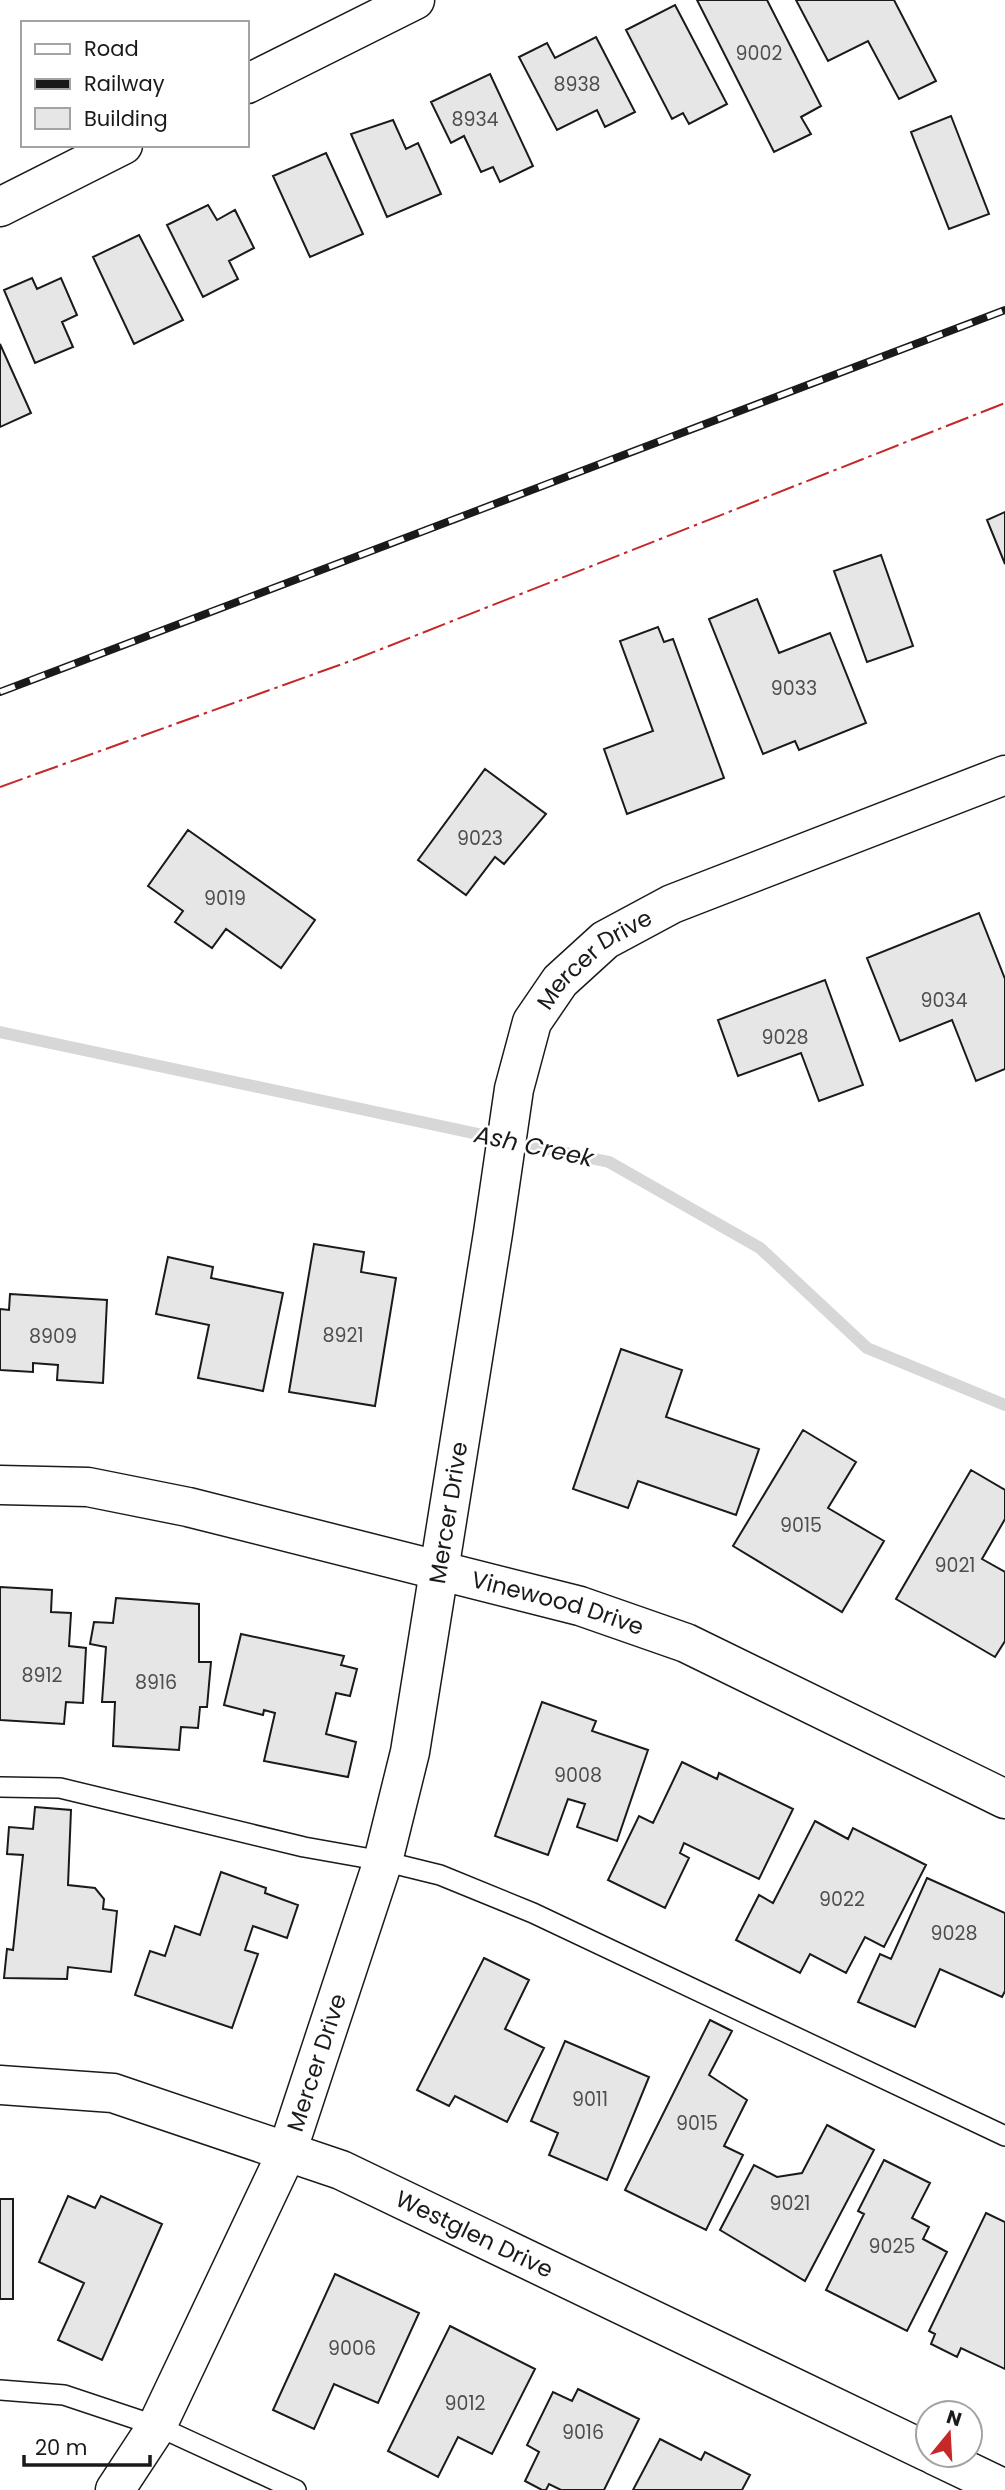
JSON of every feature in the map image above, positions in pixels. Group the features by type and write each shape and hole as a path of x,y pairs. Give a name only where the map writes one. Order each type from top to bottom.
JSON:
{"street":[{"path":"248,84 415,0"},
{"path":"0,207 119,147"},
{"name":"Mercer Drive","path":"115,2490 158,2426 287,2152 383,1861 411,1752 514,1088 532,1022 560,981 605,940 672,904 1005,775"},
{"name":"Vinewood Drive","path":"0,1485 88,1487 188,1507 580,1606 686,1643 1005,1799"},
{"name":"Westglen Drive","path":"0,2085 113,2094 341,2170 914,2445"},
{"path":"963,2469 1005,2489"}],"lane":[{"path":"0,1787 60,1788 304,1847 383,1861 440,1875 533,1913 1005,2136"},
{"path":"0,2390 64,2395 158,2426 296,2490"}],"building":[{"path":"697,0 767,0 821,106 801,117 811,134 774,152"},
{"path":"796,0 894,0 936,81 899,99 868,41 828,61"},
{"path":"675,5 727,104 689,124 683,113 672,119 626,30"},
{"path":"596,37 635,112 605,127 597,110 557,130 519,57 547,43 555,58"},
{"path":"490,74 533,166 500,182 493,167 481,172 464,136 451,143 431,102"},
{"path":"951,116 989,214 949,229 911,132"},
{"path":"393,120 406,149 418,143 441,194 387,217 351,134"},
{"path":"326,153 363,234 310,257 273,176"},
{"path":"208,205 217,220 235,210 254,248 229,261 238,279 203,297 167,225"},
{"path":"139,235 183,320 134,344 93,257"},
{"path":"32,278 37,289 61,278 77,315 62,322 73,347 35,363 4,290"},
{"path":"0,344 31,413 0,427"},
{"path":"1005,512 1005,564 987,520"},
{"path":"881,555 913,646 867,662 834,571"},
{"path":"757,599 779,653 830,633 866,723 799,750 795,741 763,754 709,619"},
{"path":"658,627 664,642 673,639 724,778 627,814 604,749 653,731 620,641"},
{"path":"485,769 546,814 504,864 495,857 466,895 418,860"},
{"path":"188,830 315,920 281,968 226,929 212,948 175,922 183,911 148,886"},
{"path":"979,913 1005,979 1005,1069 976,1081 952,1020 900,1041 867,958"},
{"path":"825,980 863,1085 819,1101 801,1053 738,1076 718,1020"},
{"path":"314,1244 364,1252 361,1272 396,1278 375,1406 289,1392"},
{"path":"168,1257 213,1267 211,1278 283,1293 263,1391 198,1378 209,1325 156,1314"},
{"path":"10,1294 107,1300 103,1383 57,1380 58,1365 33,1363 33,1372 0,1370 0,1309 9,1310"},
{"path":"621,1349 682,1370 666,1417 759,1449 736,1515 638,1481 628,1508 573,1489"},
{"path":"803,1430 856,1462 828,1508 884,1541 842,1612 733,1546"},
{"path":"971,1470 1005,1490 1005,1519 982,1559 1005,1572 1005,1641 995,1657 896,1599"},
{"path":"0,1587 52,1590 51,1612 71,1613 69,1646 86,1648 83,1703 66,1702 64,1724 0,1720"},
{"path":"116,1598 199,1604 199,1662 211,1662 207,1707 200,1707 198,1728 181,1727 179,1750 113,1746 115,1702 102,1702 106,1647 90,1644 94,1622 113,1623"},
{"path":"241,1634 344,1656 341,1665 357,1669 350,1696 336,1693 326,1734 356,1742 348,1777 264,1761 275,1713 264,1710 263,1715 224,1705"},
{"path":"542,1702 596,1721 592,1731 648,1750 617,1841 577,1827 585,1804 568,1799 548,1855 495,1836"},
{"path":"682,1762 717,1779 719,1773 793,1809 759,1879 684,1843 680,1853 689,1858 665,1908 608,1880 639,1816 653,1823"},
{"path":"35,1807 71,1810 68,1885 95,1888 104,1899 103,1909 117,1911 111,1972 68,1967 67,1979 4,1978 7,1949 13,1950 23,1855 7,1854 9,1827 33,1829"},
{"path":"815,1821 848,1839 853,1828 926,1865 884,1947 865,1937 846,1973 810,1954 800,1973 736,1940 759,1895 773,1903"},
{"path":"221,1872 266,1888 265,1893 298,1905 287,1938 253,1926 245,1950 258,1954 232,2028 135,1995 150,1951 165,1956 175,1926 200,1935"},
{"path":"927,1878 1005,1913 1005,1991 1002,1997 940,1969 915,2027 858,2002 880,1954 891,1959"},
{"path":"484,1958 529,1980 505,2029 544,2048 507,2122 455,2096 449,2106 417,2090"},
{"path":"710,2020 732,2031 709,2075 747,2100 724,2146 743,2155 706,2230 625,2190"},
{"path":"565,2041 649,2077 607,2180 549,2155 558,2133 531,2121"},
{"path":"827,2125 874,2150 805,2281 720,2230 754,2165 777,2177 802,2173"},
{"path":"884,2160 930,2183 912,2218 929,2227 923,2239 947,2252 907,2331 826,2290 864,2214 858,2211"},
{"path":"68,2196 95,2208 101,2196 162,2224 102,2360 58,2340 84,2283 39,2262"},
{"path":"0,2199 13,2199 13,2299 0,2299"},
{"path":"986,2213 1005,2222 1005,2369 961,2348 957,2357 931,2344 935,2334 929,2331"},
{"path":"335,2274 419,2313 378,2403 334,2384 314,2429 273,2410"},
{"path":"450,2326 535,2369 492,2454 458,2437 438,2477 388,2451"},
{"path":"578,2389 639,2419 604,2490 561,2490 549,2484 546,2490 542,2490 525,2481 539,2452 527,2445 553,2392 572,2401"},
{"path":"660,2439 701,2460 705,2452 750,2475 742,2490 633,2490"}],"waterway":[{"name":"Ash Creek","path":"0,1032 609,1162 760,1248 867,1348 1005,1405"}],"railway":[{"path":"0,692 1005,310"}],"power":[{"path":"0,787 356,659 1005,403"}]}
